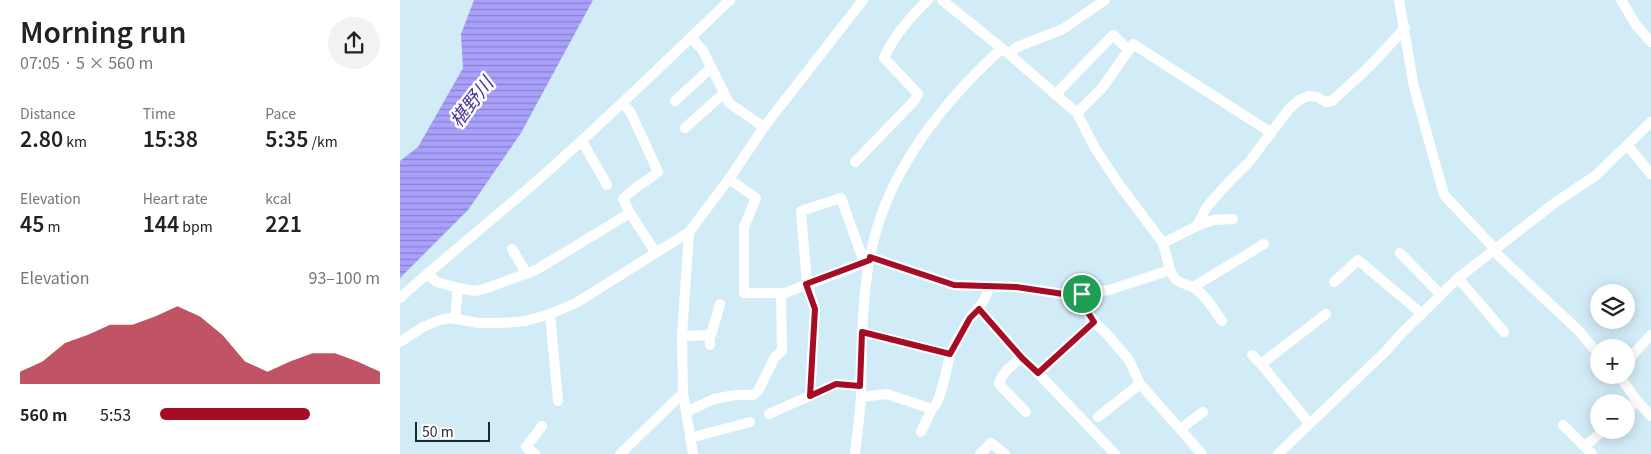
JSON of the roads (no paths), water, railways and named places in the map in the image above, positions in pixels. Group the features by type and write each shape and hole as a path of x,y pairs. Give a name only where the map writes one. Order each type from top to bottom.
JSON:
{"street":[{"path":"400,298 582,141 730,0"},
{"path":"400,342 410,334 440,320 455,319 478,323 502,323 526,321 550,314 576,303 689,232 729,179 764,127 863,0"},
{"path":"855,162 918,94 884,58 889,46 908,19 928,0"},
{"path":"942,0 1077,113 1095,148 1163,243 1174,278 1182,284 1193,287 1201,294 1222,321"},
{"path":"855,454 868,260 879,222 892,189 920,139 954,97 1005,52 1063,29 1105,0"},
{"path":"1399,0 1414,87 1444,195 1496,250 1498,255 1590,345"},
{"path":"1622,0 1636,25 1651,42"},
{"path":"1198,226 1206,208 1249,162 1289,109 1299,100 1308,96 1316,97 1326,102 1332,101 1370,66 1405,28"},
{"path":"1055,95 1113,35 1129,50"},
{"path":"691,37 703,51 729,102 764,127"},
{"path":"1077,113 1102,88 1133,44 1270,132"},
{"path":"675,101 711,68"},
{"path":"685,128 724,94"},
{"path":"623,103 631,113 658,172 630,191 622,199 656,253"},
{"path":"1278,454 1386,351 1458,278 1556,202 1595,176 1651,122"},
{"path":"582,141 607,185"},
{"path":"1628,146 1651,174"},
{"path":"729,179 756,198 744,226 744,293 785,293 868,260 954,285 1016,287 1070,295 1108,290 1170,270"},
{"path":"810,396 815,309 806,284 801,211 841,198 868,260"},
{"path":"427,274 436,282 475,291 536,270 630,214"},
{"path":"1163,243 1213,220 1233,219"},
{"path":"689,232 682,336 683,393 693,454"},
{"path":"1193,287 1264,244"},
{"path":"512,249 527,274"},
{"path":"1400,253 1441,295"},
{"path":"1334,282 1358,260 1422,314"},
{"path":"1458,278 1504,332"},
{"path":"921,432 939,398 950,354 970,318 979,309 988,294 989,286"},
{"path":"455,319 458,288"},
{"path":"686,412 714,400 735,395 753,395 758,391 774,357 782,351 781,293"},
{"path":"1082,294 1085,308 1094,322 1105,332 1128,360 1140,384 1202,454"},
{"path":"682,336 709,340 720,304"},
{"path":"979,309 1022,358 1115,454"},
{"path":"550,314 558,402"},
{"path":"1260,364 1326,314"},
{"path":"1038,373 1094,322"},
{"path":"862,332 950,354"},
{"path":"1635,352 1651,335"},
{"path":"1252,355 1310,423"},
{"path":"1022,358 1007,369 1000,384 1026,412"},
{"path":"769,414 836,384 860,386"},
{"path":"1098,417 1140,384"},
{"path":"1625,384 1651,416"},
{"path":"620,454 683,393"},
{"path":"860,397 887,394 932,409"},
{"path":"1180,429 1203,412"},
{"path":"690,438 750,422"},
{"path":"1563,425 1592,454"},
{"path":"535,454 526,447 542,426"},
{"path":"1584,446 1593,439"},
{"path":"980,454 991,443 1005,454"}],"water":[{"name":"椹野川","path":"474,0 593,0 521,133 468,210 400,278 400,161 418,147 463,68 461,34"}]}
